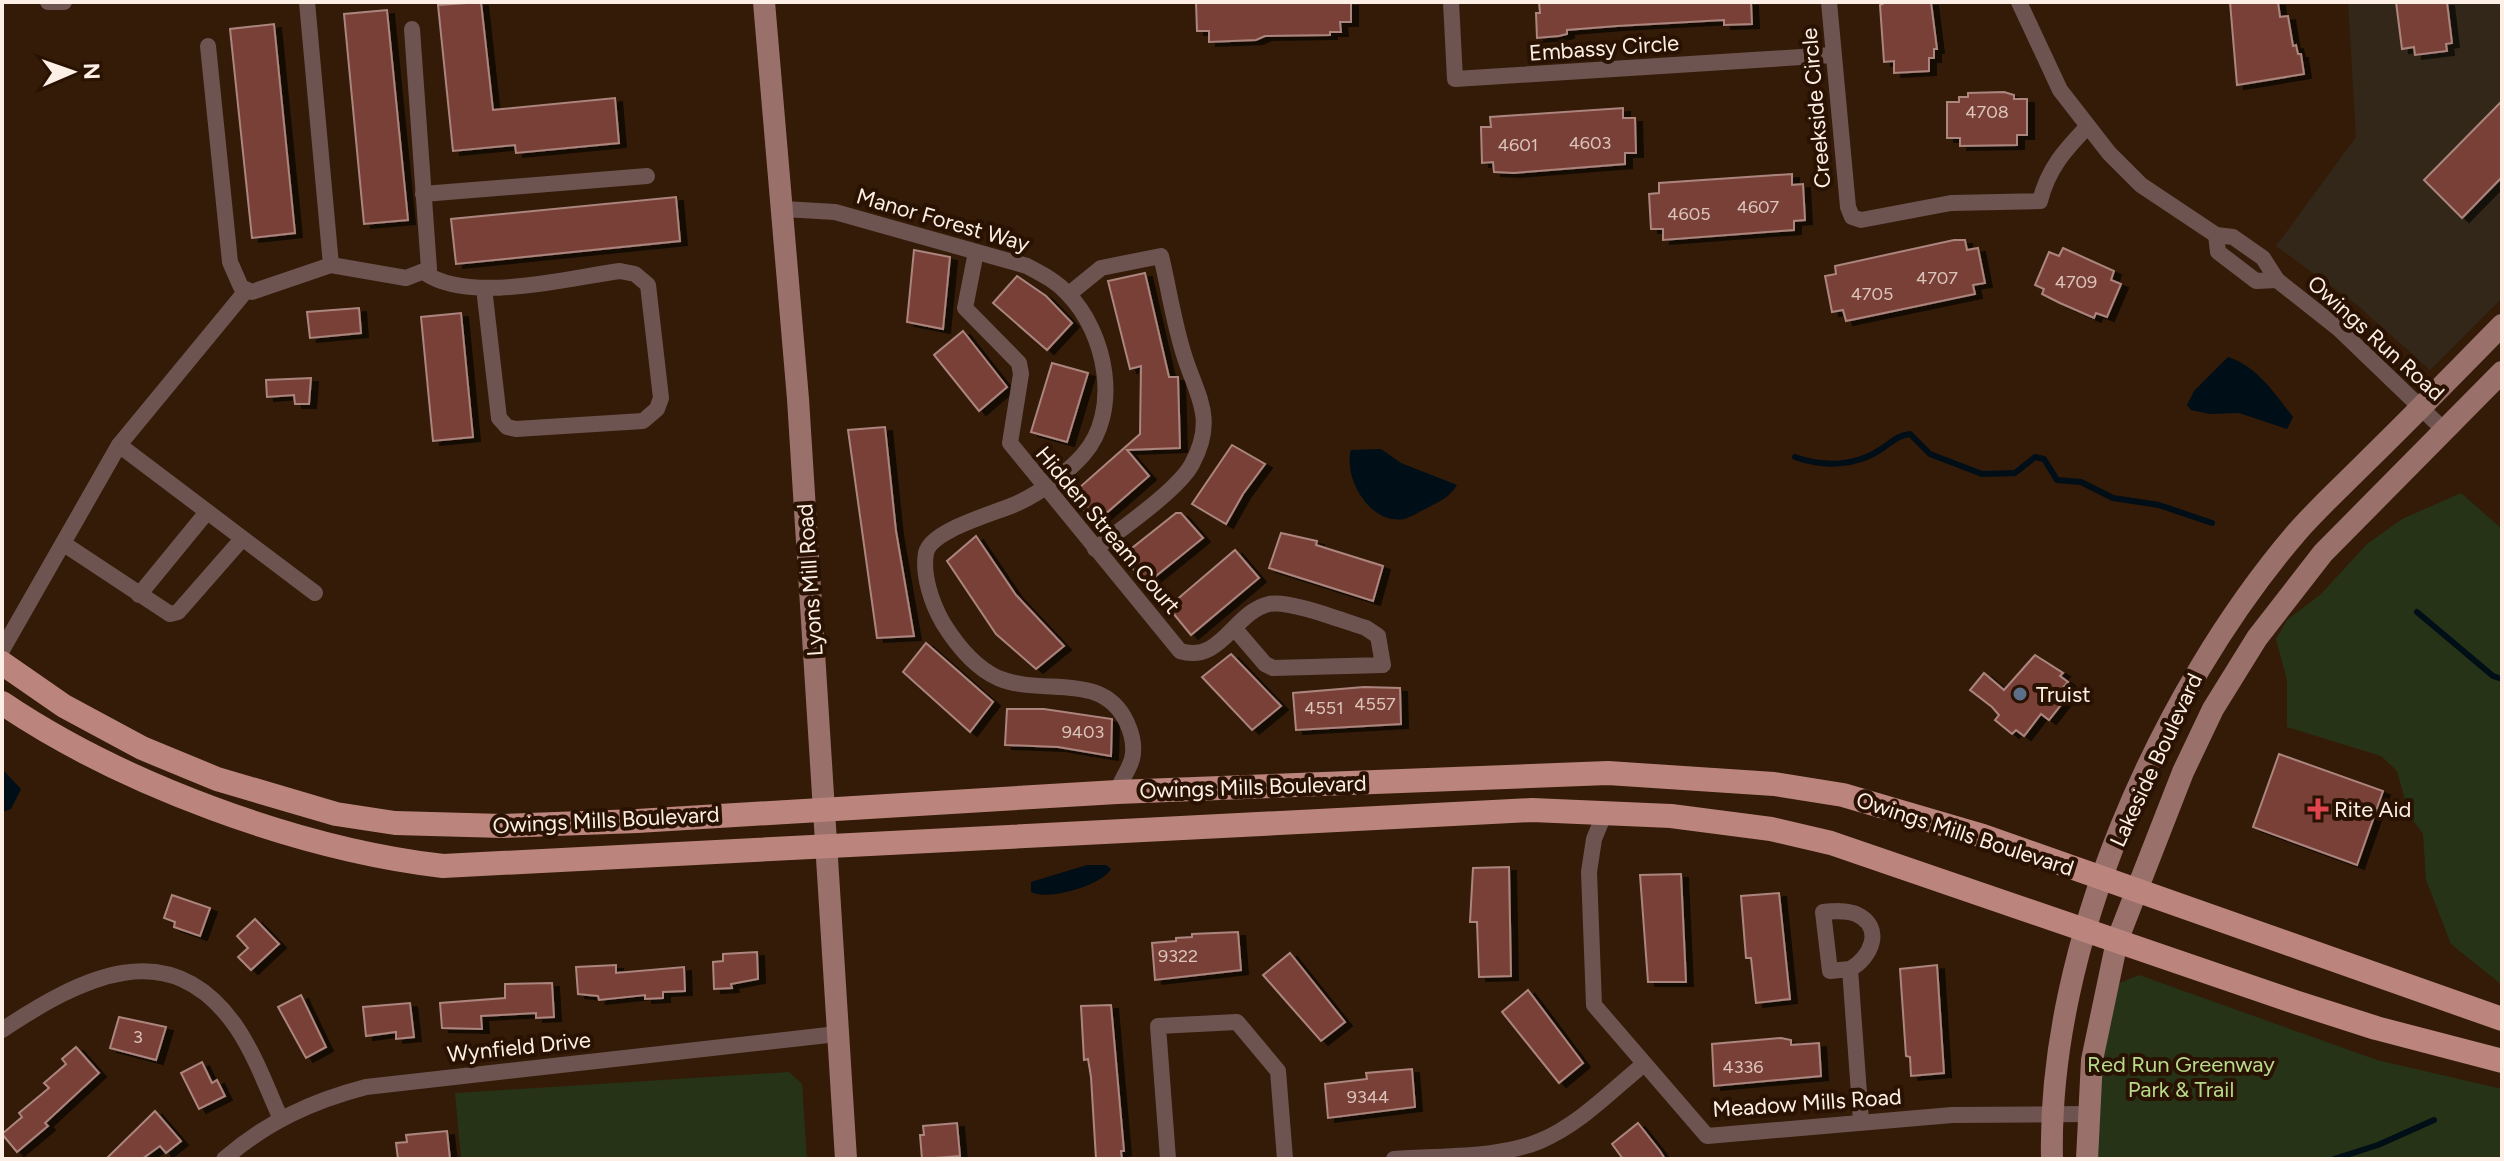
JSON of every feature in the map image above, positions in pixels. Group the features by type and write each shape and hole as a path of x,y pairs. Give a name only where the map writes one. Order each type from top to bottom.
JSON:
{"main road":[{"name":"Lyons Mill Road","path":"764,2 784,209 826,807 846,1159"},
{"name":"Lakeside Boulevard","path":"2052,1159 2051,1115 2056,1060 2085,930 2148,767 2181,698 2226,622 2298,530 2502,325"},
{"name":"Lakeside Boulevard","path":"2087,1159 2092,1060 2117,941 2183,772 2213,709 2257,638 2323,553 2502,372"},
{"name":"Owings Mills Boulevard","path":"2,663 64,706 142,748 217,779 336,814 395,823 503,826 1117,792 1547,774 1692,777 1774,784 1843,795 1957,827 2502,1019"},
{"name":"Owings Mills Boulevard","path":"2,703 40,728 120,770 202,805 395,861 443,866 1532,810 1606,810 1771,829 1831,843 2376,1028 2502,1061"}],"street":[{"path":"48,2 64,2"},
{"path":"307,2 331,265"},
{"name":"Embassy Circle","path":"1451,2 1455,79 1833,55"},
{"name":"Creekside Circle","path":"1829,2 1848,207 1852,217 1861,220 1951,203 2040,201 2046,179 2060,155 2087,127"},
{"name":"Owings Run Road","path":"2019,2 2060,90 2087,127 2141,185 2216,235 2233,237 2263,258 2277,280 2339,329 2444,430"},
{"path":"2,650 119,445 245,292 331,265 406,278 429,269 412,29"},
{"path":"208,46 230,262 245,292"},
{"path":"423,194 647,176"},
{"name":"Manor Forest Way","path":"784,209 835,212 1027,266 1050,278 1069,294 1085,316 1098,347 1105,381 1103,413 1084,454 1022,501 956,527 936,539 927,549 928,584 937,612 952,637 974,662 995,676 1018,685 1091,690 1109,698 1124,718 1133,747 1132,759 1117,792"},
{"name":"Hidden Stream Court","path":"976,252 964,296 965,308 1019,363 1020,389 1010,443 1180,651 1200,654 1265,605 1283,605 1366,628 1378,636 1383,665 1273,668 1265,664 1235,629"},
{"path":"1069,294 1101,268 1161,256 1185,359 1198,386 1203,408 1204,427 1192,466 1177,482 1095,549"},
{"path":"425,273 437,281 484,288 620,271 635,274 648,285 655,321 661,398 657,409 643,421 507,427 499,418 484,288"},
{"path":"119,445 315,593"},
{"path":"139,595 207,512"},
{"path":"64,544 170,614 178,612 242,539"},
{"name":"Meadow Mills Road","path":"1606,810 1594,839 1589,872 1594,1005 1707,1136 1952,1115 2087,1114"},
{"path":"1850,969 1861,1121"},
{"path":"2,1030 98,976 123,970 178,976 202,989 239,1031 280,1117"},
{"path":"1168,1159 1158,1026 1237,1022 1278,1071 1285,1159"},
{"name":"Wynfield Drive","path":"224,1159 280,1117 329,1097 412,1080 837,1034"},
{"path":"1394,1159 1498,1150 1539,1141 1583,1115 1644,1064"}],"shaded area":[{"path":"2348,2 2502,2 2502,298 2430,370 2357,305 2276,246 2356,137"},
{"path":"2228,357 2248,367 2272,390 2293,417 2287,429 2239,413 2210,414 2191,410 2187,405 2194,391"},
{"path":"1381,449 1401,463 1457,485 1444,499 1407,518 1392,519 1380,515 1355,486 1350,461 1351,450"},
{"path":"2,769 21,789 11,809 2,812"},
{"path":"1087,865 1106,865 1111,869 1097,881 1073,890 1049,895 1031,892 1031,882"}],"green space":[{"path":"2461,493 2502,529 2502,985 2451,944 2426,880 2423,834 2409,815 2397,771 2381,756 2287,727 2287,680 2276,639 2287,620 2321,594 2367,544 2402,519"},
{"name":"Red Run Greenway Park & Trail","path":"2139,975 2377,1060 2502,1089 2502,1159 2097,1159 2096,1094 2108,988"},
{"path":"789,1072 802,1084 807,1159 461,1159 455,1093"}],"building":[{"path":"481,2 493,110 615,98 619,143 516,153 515,145 453,151 438,5"},
{"path":"1196,2 1351,2 1351,22 1340,22 1341,32 1330,32 1330,35 1265,36 1256,40 1209,42 1209,31 1197,31"},
{"path":"1539,2 1751,2 1752,24 1724,25 1724,20 1617,26 1567,30 1567,34 1537,38"},
{"path":"1886,2 1931,2 1937,49 1934,49 1934,58 1929,58 1929,71 1894,73 1894,61 1884,62 1880,5"},
{"path":"2230,2 2278,2 2280,17 2288,16 2293,46 2296,45 2298,54 2301,54 2304,74 2237,85"},
{"path":"2396,2 2447,2 2452,43 2446,44 2447,51 2415,55 2414,47 2402,49"},
{"path":"387,10 408,220 364,224 344,14"},
{"path":"274,24 295,233 252,238 230,29"},
{"path":"2004,92 2014,95 2014,99 2027,99 2027,135 2017,135 2017,145 1960,146 1960,138 1947,138 1947,102 1959,102 1959,97 1968,97 1968,93"},
{"path":"2502,101 2502,177 2462,218 2424,180"},
{"path":"1623,108 1623,118 1635,118 1636,153 1625,153 1625,164 1514,173 1494,172 1493,162 1482,163 1481,127 1491,127 1490,117"},
{"path":"1792,174 1792,185 1803,184 1805,220 1794,221 1794,230 1663,240 1663,229 1651,229 1649,194 1659,193 1659,183"},
{"path":"676,197 680,241 456,264 451,219"},
{"path":"1965,240 1967,250 1978,248 1985,283 1973,285 1975,294 1846,321 1843,310 1832,312 1825,276 1836,274 1835,266"},
{"path":"2063,248 2114,271 2111,280 2121,284 2107,317 2096,313 2094,318 2060,303 2042,294 2044,289 2035,285 2049,252 2059,256"},
{"path":"914,250 950,257 943,329 907,322"},
{"path":"1145,273 1169,377 1178,377 1180,448 1127,450 1149,476 1095,523 1071,495 1140,434 1141,366 1130,369 1108,281"},
{"path":"1017,276 1046,296 1072,323 1047,350 993,303"},
{"path":"359,308 361,333 310,338 307,312"},
{"path":"461,313 473,437 433,441 421,317"},
{"path":"963,331 1007,387 979,411 934,355"},
{"path":"1052,363 1088,373 1067,442 1031,432"},
{"path":"311,378 309,404 295,404 294,395 267,397 266,380"},
{"path":"885,427 896,531 914,636 877,638 848,430"},
{"path":"1232,445 1265,464 1226,524 1192,504"},
{"path":"1176,513 1181,513 1203,538 1146,584 1122,556"},
{"path":"1281,533 1317,541 1316,545 1383,566 1373,601 1269,568"},
{"path":"976,536 1016,595 1064,646 1036,669 996,634 947,561"},
{"path":"1235,550 1259,578 1191,635 1168,607"},
{"path":"926,643 993,702 970,732 903,672"},
{"path":"1231,654 1281,706 1252,730 1202,677"},
{"name":"Truist","path":"2035,655 2063,673 2060,676 2068,682 2061,690 2068,696 2049,720 2041,714 2024,736 2016,730 2012,734 1995,720 1999,715 1992,707 1970,690 1984,673 2004,690"},
{"path":"1364,687 1400,688 1401,724 1296,730 1293,693"},
{"path":"1007,709 1044,709 1112,719 1111,756 1058,747 1005,745"},
{"name":"Rite Aid","path":"2279,754 2383,791 2357,865 2253,827"},
{"path":"1509,867 1511,976 1479,977 1477,922 1470,922 1473,868"},
{"path":"1681,874 1686,982 1648,982 1640,875"},
{"path":"1779,893 1790,999 1756,1003 1751,958 1746,958 1741,896"},
{"path":"172,895 210,908 200,936 174,927 175,922 164,918"},
{"path":"255,919 279,944 251,970 238,957 248,948 237,936"},
{"path":"1238,932 1241,970 1155,980 1152,943 1176,941 1176,938 1192,937 1192,934"},
{"path":"757,952 758,979 731,984 732,988 714,989 713,962 723,961 723,954"},
{"path":"1290,953 1345,1022 1321,1041 1263,975"},
{"path":"616,965 616,973 684,967 685,991 663,992 663,998 645,999 645,995 599,1000 598,996 578,994 576,967"},
{"path":"1937,965 1944,1073 1911,1076 1910,1057 1906,1056 1900,969"},
{"path":"552,983 554,1017 536,1018 536,1013 481,1016 482,1029 442,1028 440,1003 505,998 505,984"},
{"path":"1528,990 1583,1063 1559,1083 1502,1012"},
{"path":"301,995 326,1047 306,1058 278,1007"},
{"path":"410,1003 414,1037 396,1039 396,1032 366,1036 363,1007"},
{"path":"1111,1005 1124,1151 1121,1151 1122,1159 1096,1159 1091,1077 1088,1059 1084,1060 1081,1006"},
{"path":"119,1017 166,1027 156,1060 110,1048"},
{"path":"1781,1038 1791,1040 1791,1045 1819,1043 1821,1076 1714,1086 1712,1044"},
{"path":"76,1047 99,1073 45,1123 48,1126 17,1152 2,1134 22,1117 19,1113 49,1088 44,1083 66,1064 62,1059"},
{"path":"202,1062 212,1083 217,1080 225,1096 199,1109 181,1073"},
{"path":"1412,1069 1415,1107 1328,1118 1325,1084 1367,1079 1366,1073"},
{"path":"155,1111 181,1141 166,1153 160,1146 142,1159 106,1159"},
{"path":"957,1123 960,1156 922,1159 920,1135 924,1135 923,1126"},
{"path":"1638,1123 1665,1159 1623,1159 1612,1144"},
{"path":"447,1131 450,1159 398,1159 396,1143 407,1142 406,1135"}],"waterway":[{"path":"1795,457 1828,464 1851,462 1873,454 1898,437 1910,434 1930,454 1982,474 2015,473 2035,457 2044,459 2057,480 2081,482 2113,498 2159,505 2212,523"},
{"path":"2417,612 2493,676 2502,679"},
{"path":"2334,1159 2378,1145 2434,1120"}],"place":[{"name":"Truist","path":"2020,694"},
{"name":"Rite Aid","path":"2318,809"}]}
